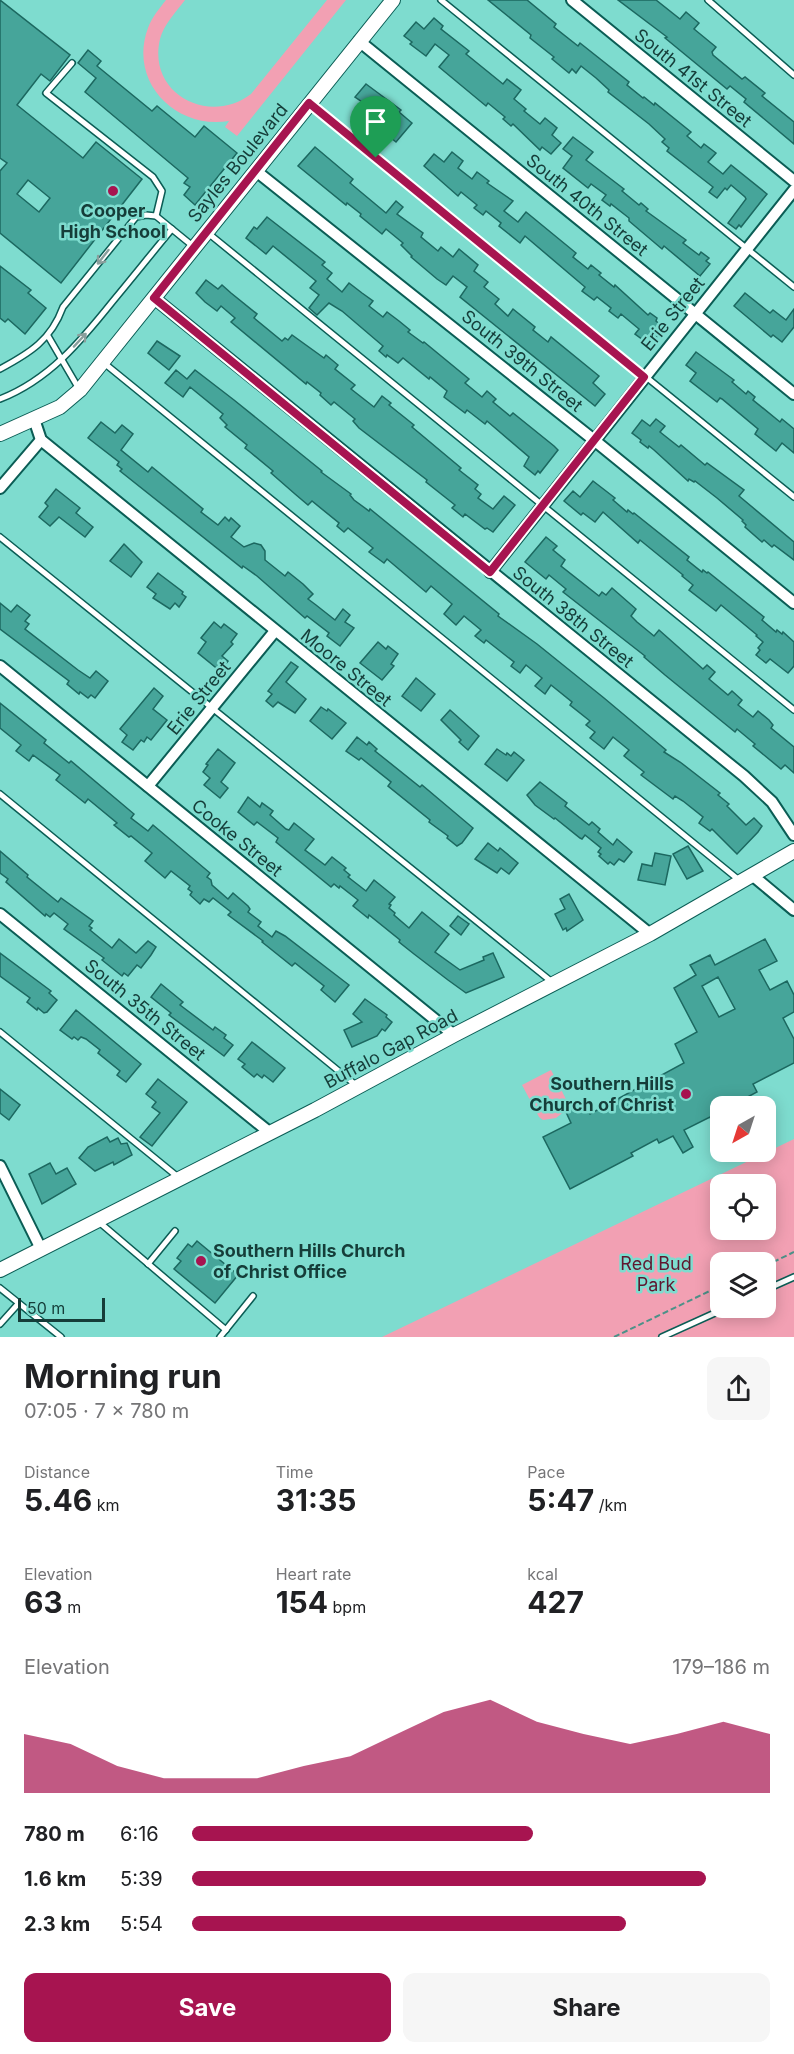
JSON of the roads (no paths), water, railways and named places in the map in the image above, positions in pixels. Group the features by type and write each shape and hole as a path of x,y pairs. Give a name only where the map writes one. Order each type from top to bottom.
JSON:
{"main road":[{"name":"Sayles Boulevard","path":"0,434 60,407 80,390 104,363 194,247 393,0"},
{"name":"Buffalo Gap Road","path":"0,1270 358,1087 650,934 794,851"}],"street":[{"name":"South 41st Street","path":"572,0 794,181"},
{"name":"South 40th Street","path":"359,41 794,394"},
{"name":"South 39th Street","path":"256,171 594,440 794,603"},
{"name":"Erie Street","path":"490,572 794,190"},
{"name":"South 38th Street","path":"154,298 744,776 772,802 794,835"},
{"path":"0,488 41,440 34,419"},
{"name":"Moore Street","path":"41,440 650,934"},
{"name":"Erie Street","path":"148,786 275,631"},
{"name":"Cooke Street","path":"0,666 454,1035"},
{"path":"746,878 794,910"},
{"name":"South 35th Street","path":"0,914 269,1132"},
{"path":"0,1166 41,1249"}],"lane":[{"path":"441,0 794,286"},
{"path":"708,0 794,75"},
{"path":"72,63 46,93 153,177 162,191 156,216"},
{"path":"309,103 794,497"},
{"path":"0,369 33,350 48,336 57,324 63,307 136,217 156,216 194,247"},
{"path":"0,399 28,386 45,375 62,359 90,329 172,229"},
{"path":"207,232 794,710"},
{"path":"48,336 80,390"},
{"path":"104,363 746,878"},
{"path":"0,537 554,983"},
{"path":"0,794 358,1087"},
{"path":"0,1032 179,1179"},
{"path":"97,1221 226,1330"},
{"path":"148,1264 175,1231"},
{"path":"776,1285 794,1277"},
{"path":"0,1288 61,1337"},
{"path":"220,1337 253,1296"},
{"path":"0,1324 18,1304"},
{"path":"662,1337 710,1315"}],"place":[{"name":"Cooper High School","path":"113,191"},
{"name":"Southern Hills Church of Christ","path":"686,1094"},
{"name":"Southern Hills Church of Christ Office","path":"201,1261"}],"park label":[{"name":"Red Bud Park","path":"656,1274"}]}
